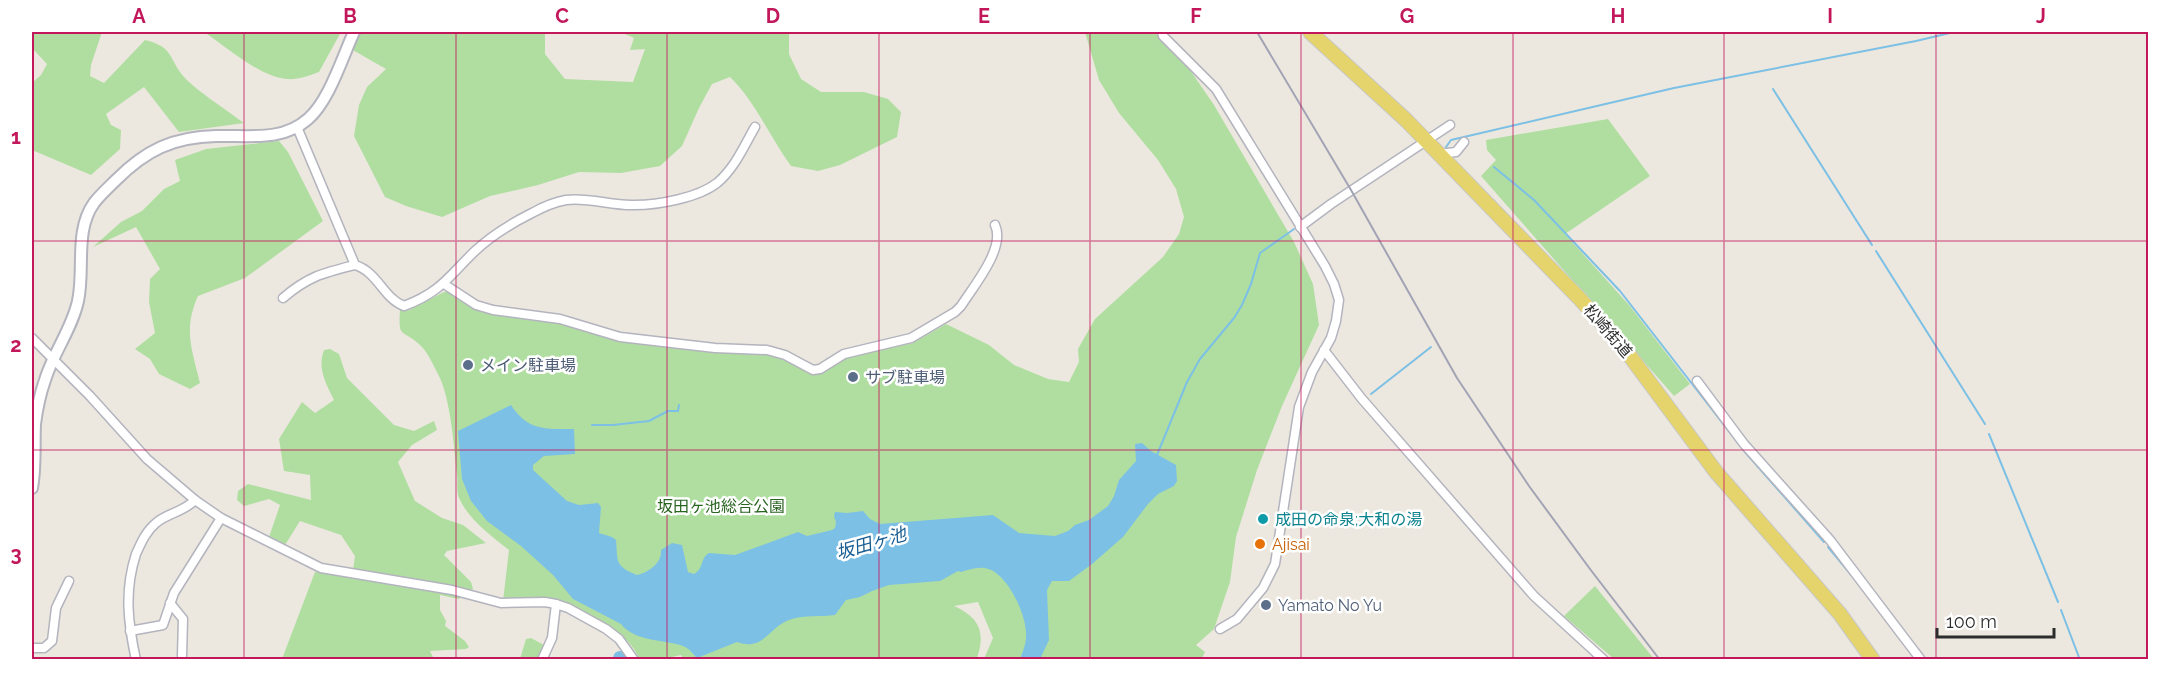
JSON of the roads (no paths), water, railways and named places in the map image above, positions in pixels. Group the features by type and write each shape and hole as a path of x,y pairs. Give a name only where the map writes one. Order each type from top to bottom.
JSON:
{"main road":[{"name":"松崎街道","path":"1310,32 1426,140 1515,230 1624,348 1716,472 1840,614 1873,660"}],"street":[{"path":"32,488 35,404 53,359 72,322 78,301 84,225 100,196 146,154 176,141 217,136 268,136 284,133 297,127 318,108 354,32"},
{"path":"1162,32 1163,36 1216,89 1325,266 1334,284 1338,300 1336,321 1331,338 1299,407 1275,564 1263,588 1237,619 1220,629"},
{"path":"1300,227 1450,125"},
{"path":"297,127 355,265 369,272 394,302 404,306 424,298 444,284 476,250 490,239 532,213 566,200 591,200 633,205 700,194 718,182 731,167 744,149 755,127"},
{"path":"1438,154 1456,152 1464,142"},
{"path":"444,284 476,304 493,310 560,319 620,337 715,348 767,350 785,355 815,370 844,354 911,338 955,312 993,255 998,236 995,225"},
{"path":"284,298 315,276 355,265"},
{"path":"32,338 90,396 147,459 195,500 221,518 321,568 442,588 501,603 545,602 568,608 620,639 634,660"},
{"path":"1324,350 1362,399 1533,596 1604,660"},
{"path":"1697,381 1744,444 1830,540 1921,660"},
{"path":"136,660 127,603 132,566 144,537 159,520 186,508 195,500"},
{"path":"130,631 163,625 174,593 221,518"},
{"path":"32,648 44,648 52,641 56,608 69,581"},
{"path":"170,603 183,619 182,656"},
{"path":"542,660 552,638 556,604"}],"water":[{"name":"坂田ヶ池","path":"511,405 524,420 538,427 574,429 575,454 544,456 533,465 533,470 567,501 579,505 598,503 601,507 599,533 616,540 617,558 621,566 637,575 654,566 661,555 661,550 672,543 682,545 688,572 694,574 709,553 735,555 798,532 807,536 832,530 836,522 835,512 863,511 870,519 880,524 993,515 1019,533 1055,536 1089,520 1108,506 1119,480 1136,461 1135,444 1142,443 1151,451 1176,465 1177,481 1174,486 1158,494 1123,537 1092,564 1069,581 1052,581 1047,590 1049,640 1040,659 1020,659 1026,636 1025,624 1018,603 1000,576 984,568 958,571 940,581 889,585 846,600 835,615 792,619 784,622 761,641 746,644 737,642 697,658 683,646 634,634 621,624 573,599 553,575 521,546 487,521 471,501 462,479 458,431"}],"waterway":[{"path":"1446,147 1451,140 1674,88 1954,32"},
{"path":"1773,89 1872,245"},
{"path":"1494,167 1534,200 1620,291 1745,452 1824,542"},
{"path":"1157,455 1187,382 1200,359 1242,305 1260,253 1294,229"},
{"path":"1876,251 1985,424"},
{"path":"1371,394 1431,347"},
{"path":"592,425 649,421 668,411 678,411 679,405"},
{"path":"1989,434 2058,602"},
{"path":"1828,547 1853,577"},
{"path":"2061,610 2080,660"}],"railway":[{"path":"1257,32 1351,190 1457,378 1529,486 1660,660"}],"place":[{"name":"メイン駐車場","path":"468,365"},
{"name":"サブ駐車場","path":"853,377"},
{"name":"成田の命泉;大和の湯","path":"1263,519"},
{"name":"Ajisai","path":"1260,544"},
{"name":"Yamato No Yu","path":"1266,605"}],"park label":[{"name":"坂田ヶ池総合公園","path":"721,506"}]}
